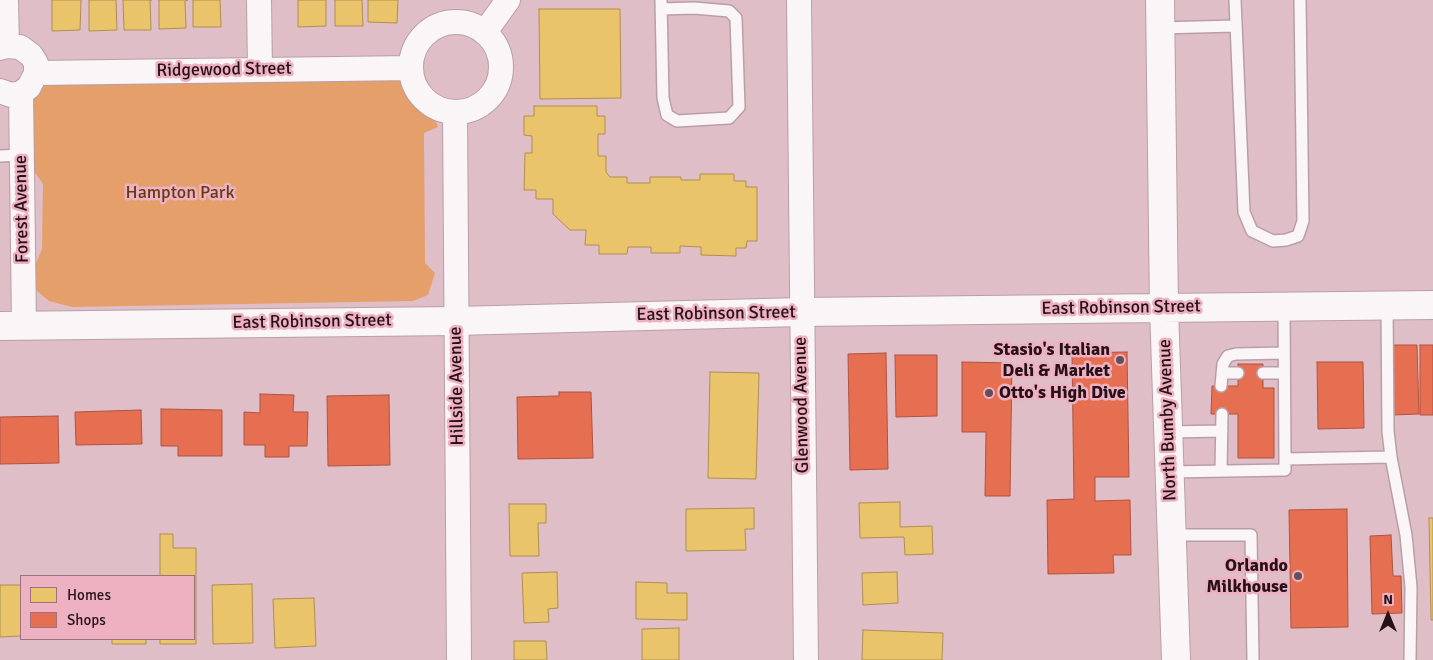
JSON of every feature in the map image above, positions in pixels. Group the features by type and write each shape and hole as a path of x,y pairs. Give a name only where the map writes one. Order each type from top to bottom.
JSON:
{"main road":[{"name":"North Bumby Avenue","path":"1160,0 1164,308 1176,660"},
{"name":"East Robinson Street","path":"12,326 456,321 801,312 1433,305"}],"street":[{"path":"6,0 3,47 20,47 31,55 36,63 36,73 30,87 10,92"},
{"path":"259,0 260,70"},
{"path":"485,32 508,0"},
{"name":"Glenwood Avenue","path":"799,0 806,660"},
{"path":"457,22 471,24 485,32 495,43 501,56 499,82 491,97 476,108 454,113 437,108 423,98 415,87 411,68 414,50 423,36 440,25 457,22"},
{"name":"Ridgewood Street","path":"36,73 411,68"},
{"name":"Forest Avenue","path":"10,92 12,326"},
{"name":"Hillside Avenue","path":"454,113 459,660"}],"lane":[{"path":"1235,0 1244,212 1252,231 1273,241 1286,240 1298,236 1303,221 1300,0"},
{"path":"661,4 729,11 736,18 739,107 729,118 677,121 667,115 662,98 661,4"},
{"path":"1160,28 1235,26"},
{"path":"1388,306 1388,431 1406,535 1411,588 1410,660"},
{"path":"1169,472 1284,470 1284,307"},
{"path":"1221,386 1223,364 1228,356 1236,354 1284,354"},
{"path":"1222,373 1238,373"},
{"path":"1263,373 1284,373"},
{"path":"1221,471 1222,414"},
{"path":"1168,432 1222,432"},
{"path":"1285,459 1391,457"},
{"path":"1172,535 1251,535 1253,660"}],"green space":[{"name":"Hampton Park","path":"390,77 405,84 427,100 438,127 424,133 425,263 435,273 428,295 413,301 72,307 49,301 36,290 36,263 42,249 43,184 34,171 31,97 43,83"}],"building: Homes":[{"path":"52,0 81,0 80,30 52,31"},
{"path":"89,0 116,0 117,30 89,31"},
{"path":"123,0 150,0 151,30 124,30"},
{"path":"159,0 188,0 185,1 186,28 159,29"},
{"path":"193,0 220,0 221,27 193,27"},
{"path":"298,0 326,0 326,26 298,27"},
{"path":"335,0 362,0 363,26 335,26"},
{"path":"368,0 398,0 397,23 368,22"},
{"path":"539,9 620,9 621,98 540,99"},
{"path":"534,106 597,106 597,116 605,116 605,134 598,134 598,156 606,156 606,172 610,177 627,177 627,183 650,183 650,177 681,177 681,180 700,180 700,174 734,174 734,181 746,181 746,187 757,187 757,241 747,241 746,248 736,248 736,256 701,255 701,247 680,246 680,253 651,253 651,247 628,247 627,254 599,254 599,245 585,245 586,230 570,230 553,214 553,199 536,199 536,190 524,190 525,153 532,153 532,136 524,135 524,116 534,116"},
{"path":"710,372 759,373 756,479 708,478"},
{"path":"900,502 900,527 932,526 933,554 905,555 904,537 860,538 859,503"},
{"path":"509,504 546,504 546,523 538,523 539,556 510,556"},
{"path":"754,508 754,529 745,529 746,550 686,551 686,509"},
{"path":"1429,518 1433,518 1433,620 1431,620"},
{"path":"160,534 173,534 173,548 196,548 196,644 160,644 160,640 195,640 195,575 160,575"},
{"path":"557,572 558,608 548,609 549,622 524,623 522,573"},
{"path":"897,572 898,603 863,605 862,573"},
{"path":"636,582 667,583 667,593 687,593 687,620 636,619"},
{"path":"252,584 253,643 213,644 212,585"},
{"path":"0,585 20,585 20,636 0,637"},
{"path":"314,598 316,646 275,648 273,599"},
{"path":"679,628 679,660 642,660 642,629"},
{"path":"863,630 943,633 942,660 862,660"},
{"path":"112,640 146,640 146,644 112,644"},
{"path":"514,641 546,641 547,660 514,660"}],"building: Shops":[{"path":"1390,345 1417,345 1419,414 1392,415"},
{"path":"1420,345 1433,345 1433,415 1420,415"},
{"path":"1127,352 1129,477 1095,477 1095,501 1130,500 1131,555 1113,555 1114,573 1048,574 1047,500 1074,499 1072,353"},
{"path":"886,353 888,469 850,470 848,354"},
{"path":"895,355 937,355 937,416 896,417"},
{"path":"962,362 1012,363 1010,496 985,496 986,432 962,432"},
{"path":"1317,362 1363,362 1364,428 1318,429"},
{"path":"1238,364 1263,364 1263,388 1274,388 1274,458 1238,458 1238,414 1211,414 1212,386 1238,386"},
{"path":"559,392 591,392 593,458 518,459 517,397 559,396"},
{"path":"260,394 294,395 293,412 308,412 307,446 289,446 289,457 265,457 265,445 244,445 244,412 260,413"},
{"path":"389,395 390,465 328,466 327,396"},
{"path":"161,409 222,410 222,456 178,456 178,446 161,446"},
{"path":"141,410 142,444 76,445 75,412"},
{"path":"58,416 59,463 0,464 0,417"},
{"path":"1347,509 1348,627 1291,628 1289,510"},
{"path":"1391,535 1393,576 1401,576 1402,613 1372,614 1370,536"}],"place":[{"name":"Stasio's Italian Deli & Market","path":"1120,360"},
{"name":"Otto's High Dive","path":"989,393"},
{"name":"Orlando Milkhouse","path":"1298,576"}]}
